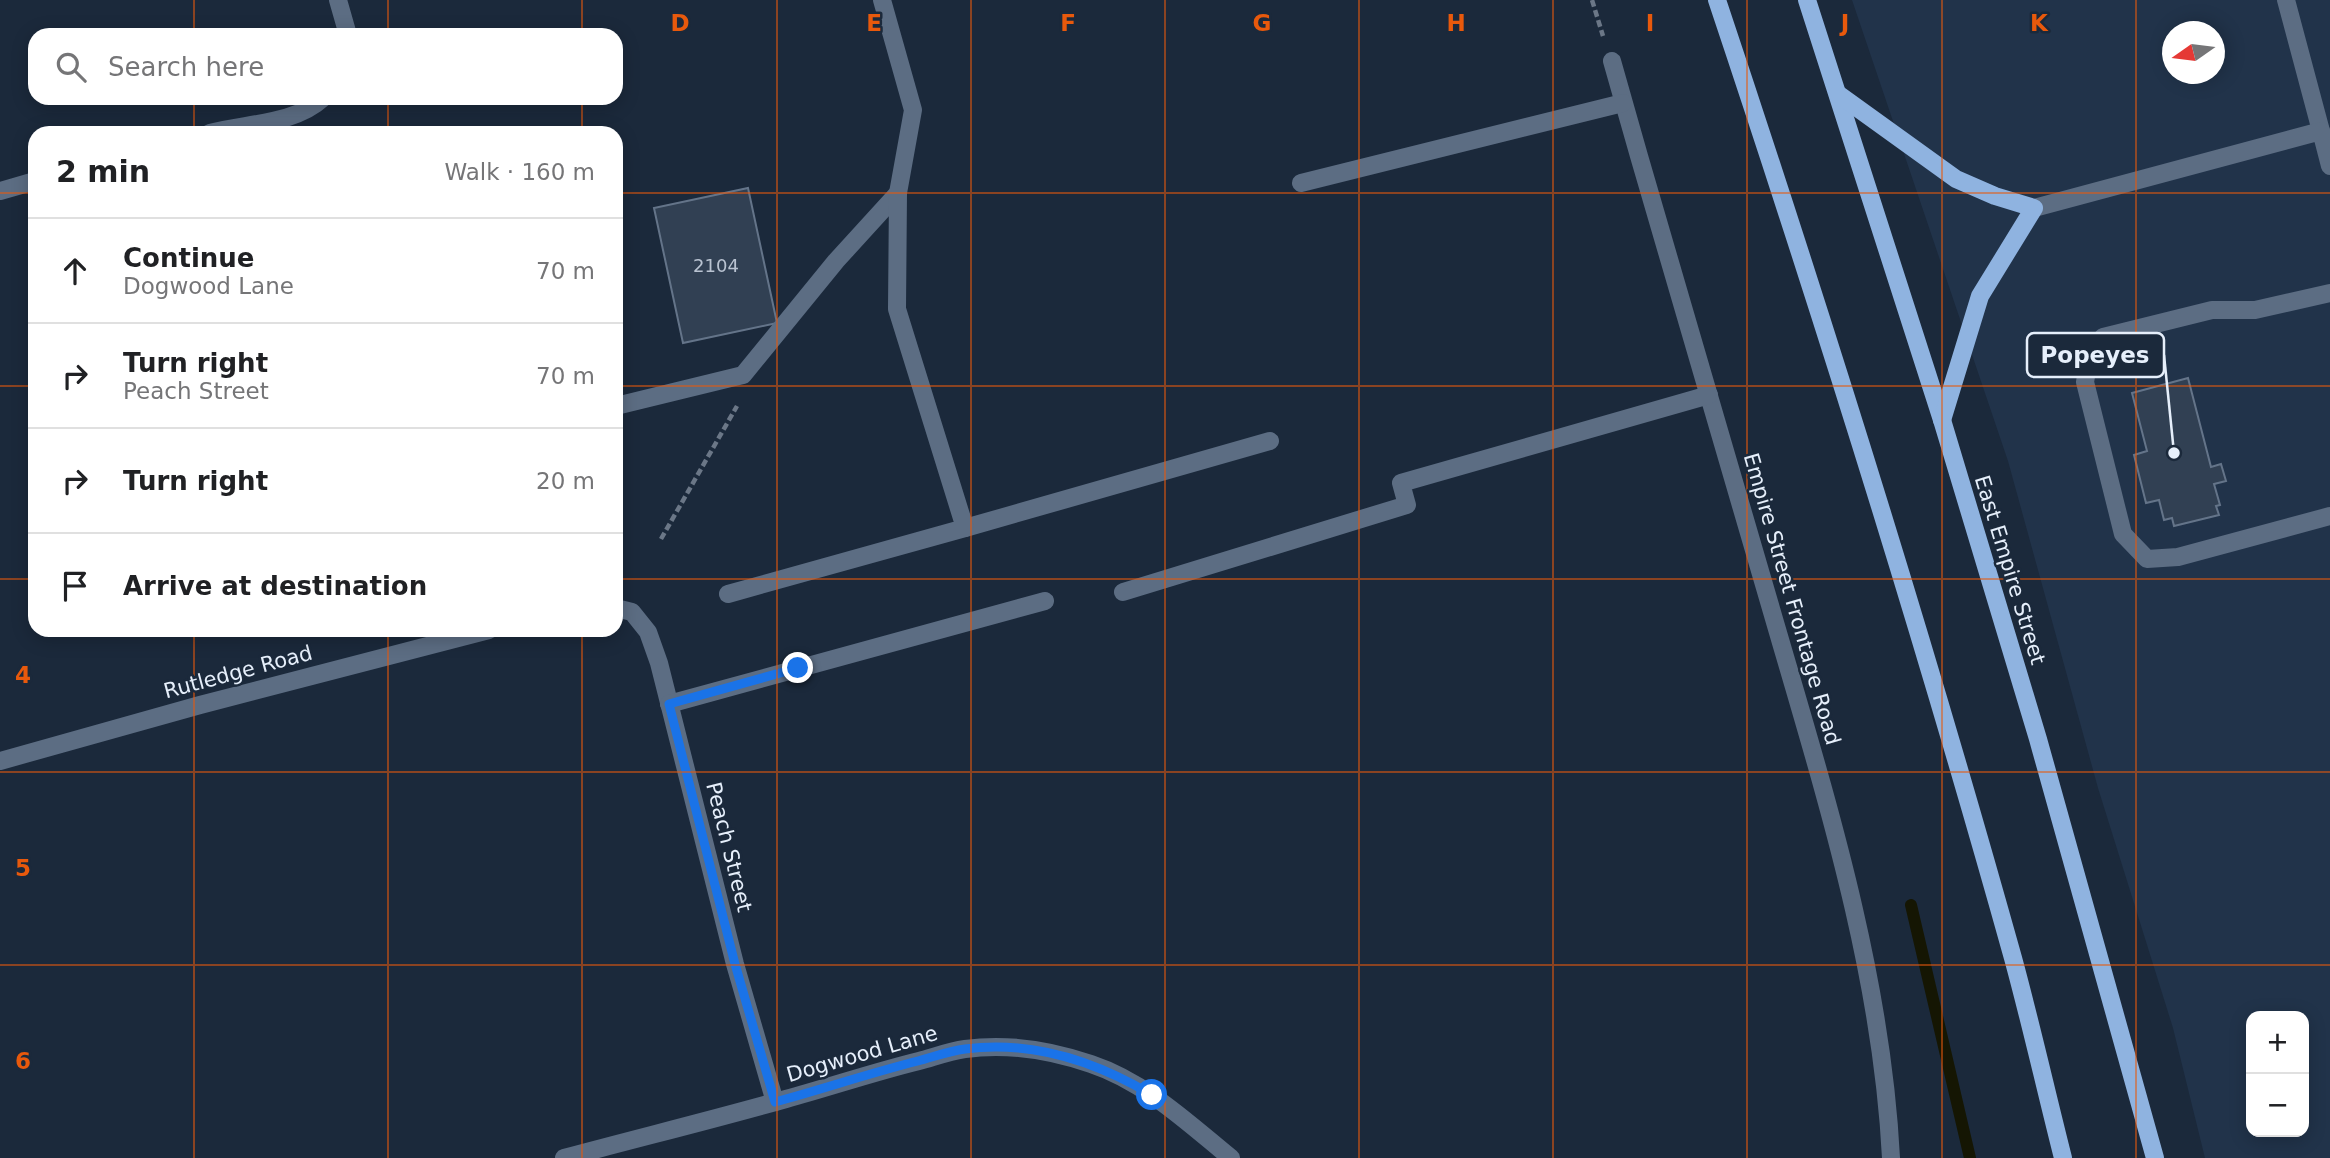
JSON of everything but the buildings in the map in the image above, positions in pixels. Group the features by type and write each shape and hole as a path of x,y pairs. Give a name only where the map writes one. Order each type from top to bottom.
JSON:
{"main road":[{"path":"1717,0 1777,178 1911,608 2014,960 2063,1158"},
{"name":"East Empire Street","path":"1807,0 1942,420 2038,739 2155,1158"},
{"path":"1838,94 1956,179 1995,197 2035,208 1980,296 1942,420"}],"street":[{"path":"338,0 346,28"},
{"path":"882,0 913,110 898,193 897,309 965,528"},
{"path":"2286,0 2330,166"},
{"name":"Empire Street Frontage Road","path":"1612,61 1814,756 1857,914 1882,1045 1891,1158"},
{"path":"1301,183 1623,103"},
{"path":"243,126 286,117 315,105"},
{"path":"2035,208 2321,131"},
{"path":"0,191 28,183"},
{"path":"623,404 743,375 836,261 898,193"},
{"path":"2330,293 2255,310 2212,310 2103,337 2090,354 2085,382 2123,534 2147,559 2178,557 2330,516"},
{"path":"1124,592 1407,505 1401,483 1709,395"},
{"path":"728,594 1270,441"},
{"path":"669,704 1045,601"},
{"name":"Peach Street","path":"623,610 632,612 648,632 659,663 735,964 775,1102"},
{"name":"Rutledge Road","path":"0,761 200,705 462,637"},
{"name":"Dogwood Lane","path":"564,1158 964,1049 1030,1048 1093,1064 1124,1078 1152,1095 1231,1158"}],"path":[{"path":"1592,0 1612,61"},
{"path":"661,539 737,410 743,375"}],"shaded area":[{"path":"1852,0 2330,0 2330,1158 2205,1158 2173,1028 2098,788 2008,461"}],"waterway":[{"path":"1911,905 1970,1158"}],"place":[{"name":"Popeyes","path":"2174,453"}],"route":[{"path":"798,668 669,704 735,964 775,1102 877,1071 964,1049 997,1047 1030,1048 1093,1064 1152,1095"}]}
